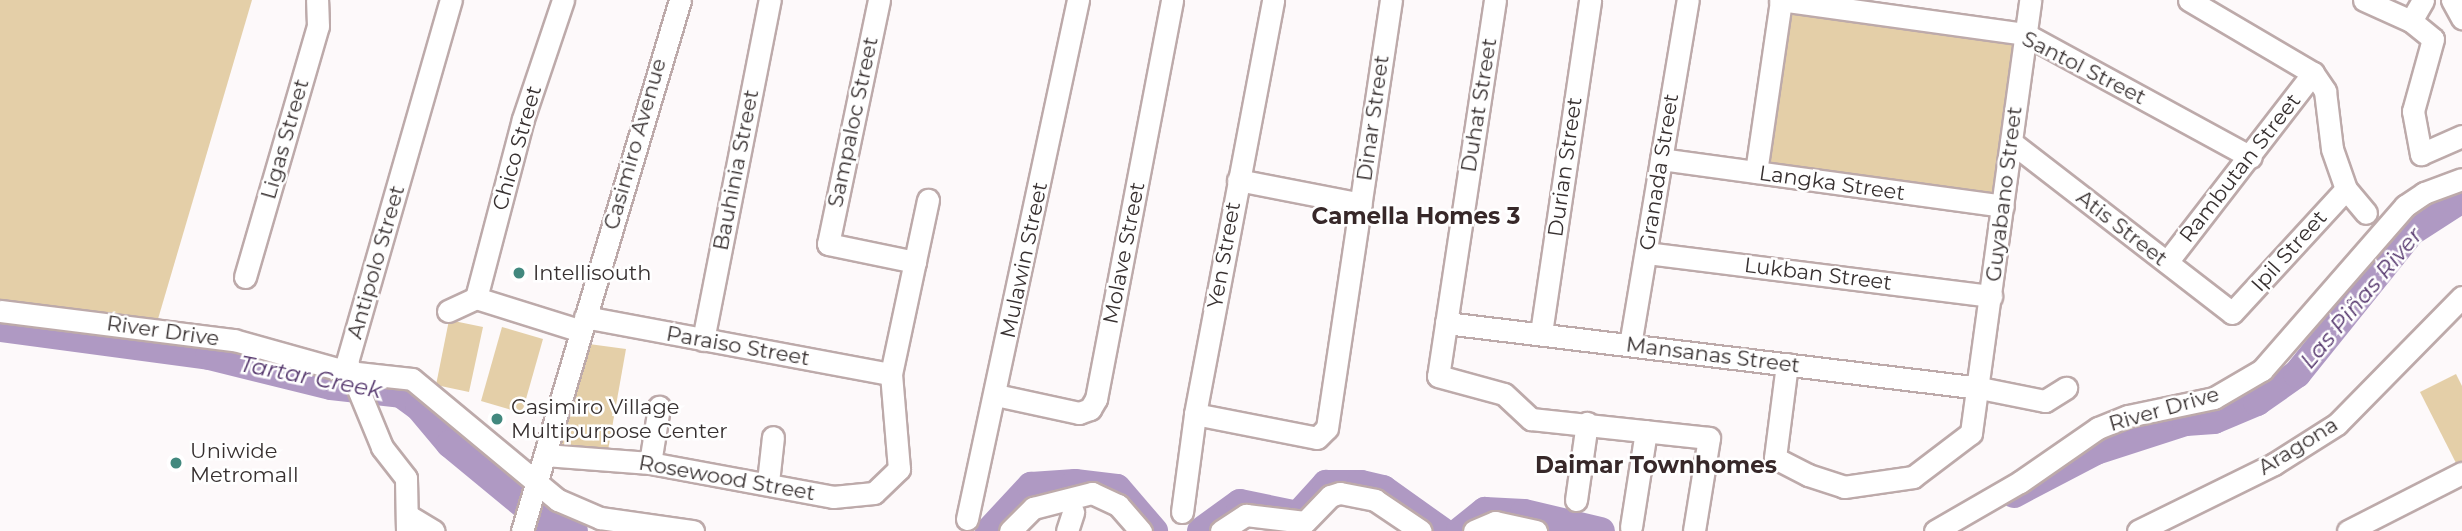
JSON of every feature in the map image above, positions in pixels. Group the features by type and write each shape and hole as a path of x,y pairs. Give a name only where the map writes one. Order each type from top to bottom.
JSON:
{"street":[{"name":"Ligas Street","path":"245,277 318,26 317,0"},
{"name":"Antipolo Street","path":"350,377 451,0"},
{"name":"Chico Street","path":"477,298 523,119 563,0"},
{"name":"Casimiro Avenue","path":"523,527 680,0"},
{"name":"Bauhinia Street","path":"703,340 770,0"},
{"name":"Sampaloc Street","path":"878,0 828,244 915,262"},
{"name":"Mulawin Street","path":"967,519 996,395 1078,0"},
{"name":"Molave Street","path":"996,395 1079,413 1090,409 1096,399 1172,0"},
{"name":"Yen Street","path":"1182,512 1195,414 1273,0"},
{"name":"Dinar Street","path":"1195,414 1317,438 1328,428 1391,0"},
{"name":"Duhat Street","path":"1495,0 1438,376 1504,394 1531,419 1587,423"},
{"name":"Durian Street","path":"1541,333 1590,0"},
{"name":"Granada Street","path":"1630,345 1688,0"},
{"path":"1756,172 1780,0"},
{"name":"Santol Street","path":"1780,0 2025,34 2251,157"},
{"name":"Guyabano Street","path":"1787,364 1775,458 1844,487 1913,477 1971,433 1980,388 2030,0"},
{"path":"2189,0 2313,73 2325,91 2332,149 2346,189 2366,213"},
{"path":"2364,0 2411,21 2430,33 2434,46 2413,111 2421,154 2462,136"},
{"path":"2411,21 2423,0"},
{"path":"2452,0 2462,18"},
{"name":"Rambutan Street","path":"2167,262 2251,157 2313,73"},
{"name":"Atis Street","path":"2011,142 2232,313"},
{"name":"Langka Street","path":"1661,159 2003,206"},
{"name":"River Drive","path":"1935,531 2020,482 2098,428 2128,416 2214,398 2262,370 2406,206 2424,193 2462,179"},
{"path":"1238,180 1361,204"},
{"name":"Ipil Street","path":"2232,313 2346,189"},
{"path":"891,374 928,200"},
{"name":"Lukban Street","path":"1646,253 1991,296"},
{"name":"Aragona","path":"2138,531 2274,464 2337,424 2462,297"},
{"path":"448,311 477,298"},
{"name":"Paraiso Street","path":"477,298 583,324 703,340 891,374"},
{"name":"River Drive","path":"0,311 234,340 350,377 412,379 428,388 534,491 600,518 694,531"},
{"name":"Mansanas Street","path":"1446,323 1980,388 2045,401 2066,388"},
{"name":"Rosewood Street","path":"545,455 650,463 853,498 874,493 898,469 891,374"},
{"path":"350,377 383,447 406,478 407,523 435,531"},
{"path":"650,463 659,407"},
{"path":"1576,500 1587,423 1709,438 1694,531"},
{"path":"1631,527 1646,431"},
{"path":"768,482 773,437"},
{"path":"2348,531 2462,473"},
{"path":"1010,531 1033,508 1091,493 1118,505 1140,531"},
{"path":"1221,531 1246,515 1310,526 1330,496 1340,493 1375,500 1420,531"},
{"path":"1474,531 1495,522 1536,531"}],"shaded area":[{"path":"0,0 252,0 158,319 0,300"},
{"path":"1789,11 2014,42 1995,194 1766,163"},
{"path":"449,320 483,327 469,392 436,385"},
{"path":"502,327 543,339 522,413 481,401"},
{"path":"589,344 626,349 607,456 558,449"},
{"path":"2456,374 2462,386 2462,462 2457,465 2420,392"}],"waterway":[{"name":"Las Piñas River","path":"2014,494 2096,451 2186,422 2214,420 2257,402 2297,374 2411,232 2462,199"},
{"name":"Tartar Creek","path":"0,328 209,356 331,386 401,394 419,407 450,444 541,519 574,531"},
{"name":"Tartar Creek","path":"989,531 1031,486 1075,483 1117,488 1154,531"},
{"name":"Tartar Creek","path":"1201,531 1240,503 1298,515 1326,484 1361,484 1383,489 1442,531"},
{"name":"Tartar Creek","path":"1460,531 1485,511 1524,513 1601,531"}],"place":[{"name":"Intellisouth","path":"519,273"},
{"name":"Casimiro Village Multipurpose Center","path":"497,419"},
{"name":"Uniwide Metromall","path":"176,463"}],"district":[{"name":"Camella Homes 3","path":"1416,216"},
{"name":"Daimar Townhomes","path":"1656,465"}]}
